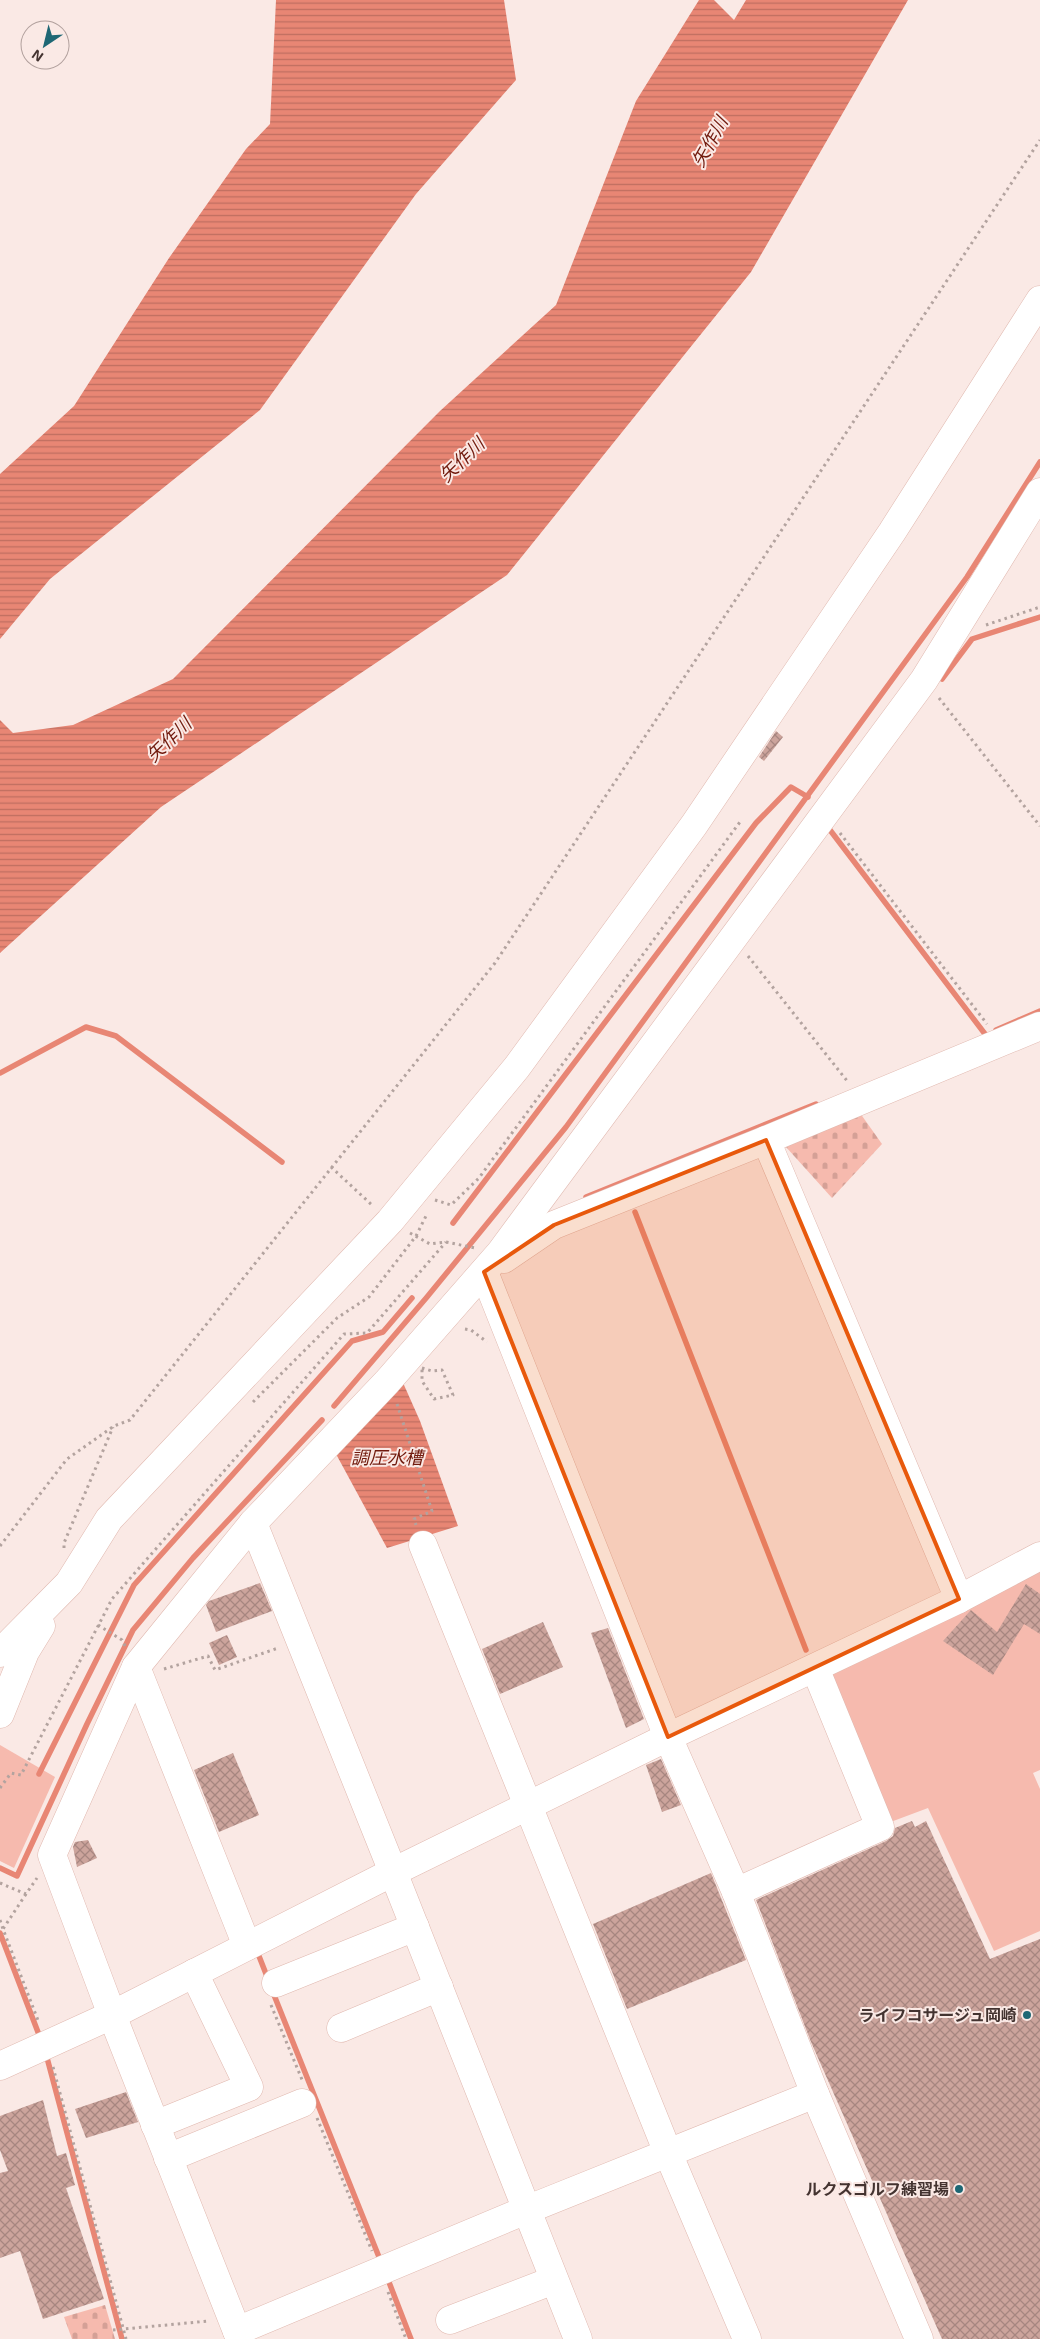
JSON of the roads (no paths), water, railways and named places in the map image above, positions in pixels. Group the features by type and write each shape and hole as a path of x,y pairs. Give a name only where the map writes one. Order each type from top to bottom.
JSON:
{"street":[{"path":"0,1714 25,1652 109,1519 390,1221 517,1067 694,825 892,532 1040,300"},
{"path":"815,2094 526,2210 237,2330 112,2015 52,1855 138,1672 253,1523 387,1382 492,1262 924,680 1040,492"},
{"path":"492,1262 554,1225 766,1140 1040,1026"},
{"path":"766,1140 959,1599"},
{"path":"492,1262 668,1737 736,1892 815,2094 918,2339"},
{"path":"253,1523 394,1872 578,2339"},
{"path":"423,1545 668,2153 747,2339"},
{"path":"0,2066 112,2015 529,1805 959,1599 1040,1556"},
{"path":"0,1654 64,1589"},
{"path":"736,1892 880,1827 815,1668"},
{"path":"138,1672 247,1946"},
{"path":"276,1983 415,1927"},
{"path":"155,2125 249,2087 194,1973"},
{"path":"341,2028 439,1986"},
{"path":"168,2158 302,2103"},
{"path":"450,2320 554,2280"}],"water":[{"path":"276,0 504,0 516,80 416,194 260,410 50,579 0,639 0,474 74,406 169,258 246,149 270,124"},
{"name":"矢作川","path":"699,0 714,0 734,20 746,0 908,0 751,272 507,575 161,807 0,953 0,720 13,733 73,725 173,679 440,411 556,305 636,101"},
{"name":"調圧水槽","path":"400,1376 420,1421 458,1526 387,1548 336,1454"}],"waterway":[{"path":"334,1406 427,1297 566,1127 967,577 1040,462"},
{"path":"942,679 972,639 1040,617"},
{"path":"453,1223 756,823 791,787 808,797"},
{"path":"830,830 985,1034"},
{"path":"996,1030 1040,1011"},
{"path":"0,1073 86,1027 116,1036 282,1162"},
{"path":"586,1197 816,1104"},
{"path":"635,1212 806,1650"},
{"path":"39,1774 134,1585 352,1341 383,1332 412,1298"},
{"path":"0,1868 17,1876 87,1724 133,1630 193,1558 322,1420"},
{"path":"0,1933 41,2040"},
{"path":"257,1951 268,1979"},
{"path":"272,1990 381,2262"},
{"path":"46,2054 122,2339"},
{"path":"387,2277 411,2339"}],"place":[{"name":"ライフコサージュ岡崎","path":"1027,2015"},
{"name":"ルクスゴルフ練習場","path":"959,2189"}]}
